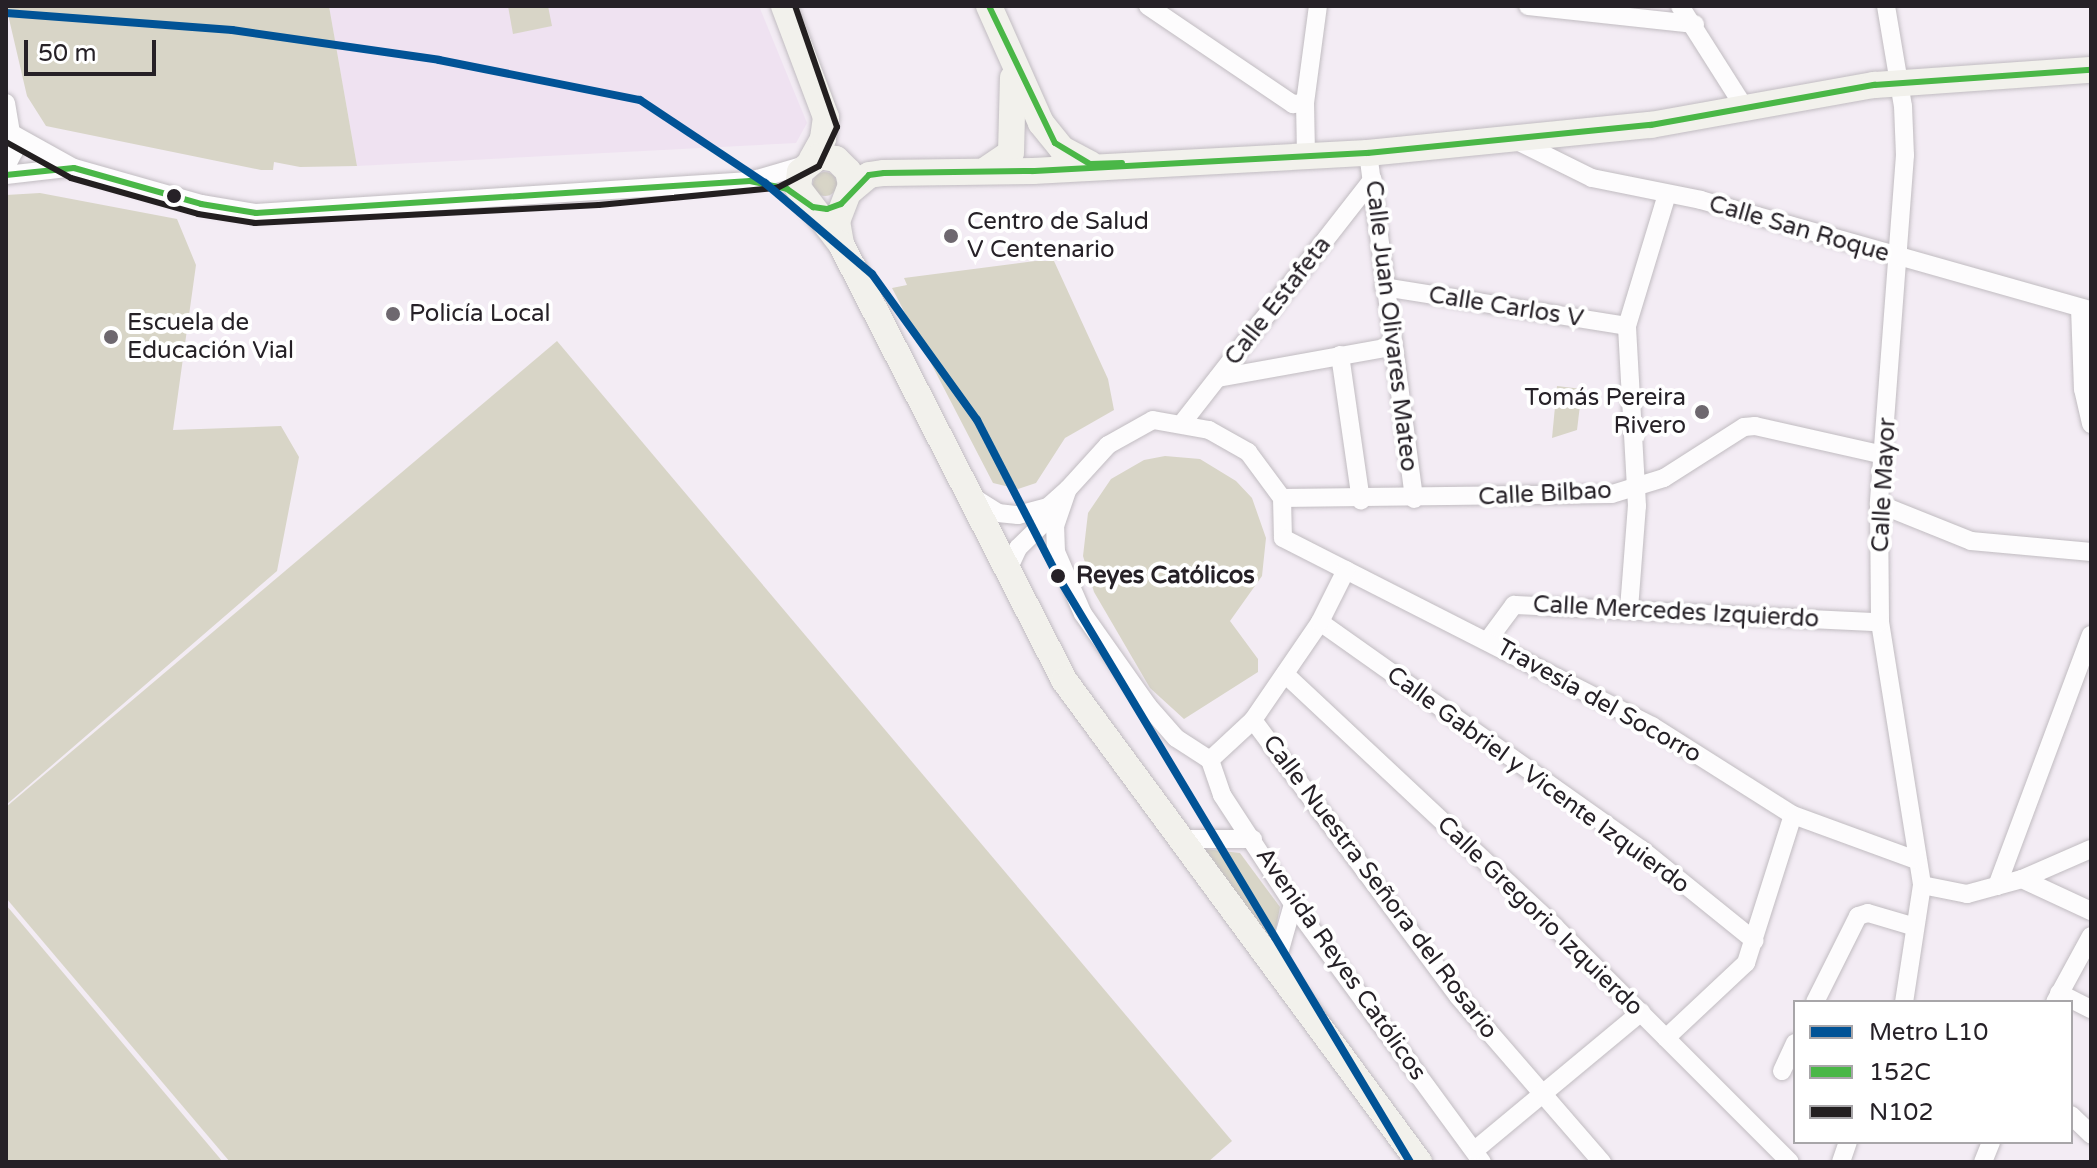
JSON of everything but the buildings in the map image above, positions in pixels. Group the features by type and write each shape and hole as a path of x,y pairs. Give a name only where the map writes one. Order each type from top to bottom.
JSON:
{"main road":[{"path":"989,6 1049,135 1071,156 1090,164"},
{"path":"787,8 826,117 823,139 798,180 807,202 845,198 869,175 884,173 982,172 1090,164 1368,153 1651,125 1899,83 2091,70"},
{"path":"982,172 1005,160 1014,142 1008,51"},
{"path":"808,162 828,156 843,164 851,177 836,230 841,244"},
{"name":"Avenida Reyes Católicos","path":"807,202 841,244 1006,575 1064,680 1419,1162"}],"street":[{"path":"1148,6 1293,104 1305,103"},
{"path":"1306,154 1305,103 1318,6"},
{"path":"1528,6 1695,24"},
{"path":"1680,6 1695,24 1744,107"},
{"name":"Calle Mayor","path":"1886,6 1899,83 1905,155 1879,504 1880,622 1922,885"},
{"path":"6,103 14,151 6,167"},
{"path":"9,129 74,168 201,204 256,213 750,181 808,162"},
{"name":"Calle San Roque","path":"1511,138 1592,178 1667,194 2086,309"},
{"name":"Calle Juan Olivares Mateo","path":"1368,153 1391,347 1414,499"},
{"path":"6,175 74,168"},
{"name":"Calle Estafeta","path":"1183,422 1373,179"},
{"path":"750,181 807,202"},
{"path":"1629,609 1634,486 1627,326 1667,194"},
{"name":"Calle Carlos V","path":"1384,287 1627,326"},
{"path":"2086,309 2083,389 2091,424"},
{"path":"1218,378 1391,347"},
{"path":"1340,355 1361,500"},
{"path":"1006,575 1018,548 1108,445 1138,424 1183,422 1248,452 1282,498"},
{"name":"Calle Bilbao","path":"1282,498 1361,500 1612,494 1664,478 1744,427 1755,426 1884,455"},
{"path":"965,492 998,513 1018,515 1048,507 1064,498"},
{"path":"1064,498 1056,552 1083,614 1148,706 1176,738 1210,760 1253,720 1320,622 1346,570"},
{"name":"Travesía del Socorro","path":"1282,498 1283,538 1652,726 1793,815 1916,860"},
{"path":"1879,504 1971,541 2091,552"},
{"name":"Calle Mercedes Izquierdo","path":"1488,640 1514,605 1880,622"},
{"name":"Calle Gabriel y Vicente Izquierdo","path":"1320,622 1641,849 1755,941"},
{"path":"1997,886 2091,635"},
{"name":"Calle Gregorio Izquierdo","path":"1285,674 1641,1012 1790,1162"},
{"name":"Calle Nuestra Señora del Rosario","path":"1253,720 1420,948 1602,1162"},
{"name":"Avenida Reyes Católicos","path":"1210,760 1222,795 1293,904 1478,1156"},
{"path":"1666,1038 1746,963 1793,815"},
{"path":"1182,839 1253,839"},
{"path":"1907,1000 1922,885 1967,894 2022,879 2091,849"},
{"path":"2022,879 2091,911"},
{"path":"1276,964 1293,904"},
{"path":"1816,1000 1858,916 1868,913 1915,927"},
{"path":"2057,997 2091,936"},
{"path":"1478,1156 1544,1094 1641,1012"},
{"path":"1782,1071 1793,1047"},
{"path":"2073,1117 2091,1134"}],"shaded area":[{"path":"6,6 329,6 357,166 300,167 274,162 273,170 261,170 46,126 27,96"},
{"path":"329,6 759,6 807,123 796,143 357,166"},
{"path":"508,6 548,6 552,26 513,34"},
{"path":"825,172 833,176 837,184 833,192 825,196 817,192 813,184 817,176"},
{"path":"40,193 177,219 196,265 173,430 281,426 299,457 277,571 6,805 6,195"},
{"path":"1054,261 1108,379 1114,410 1065,438 1036,483 1018,489 993,483 892,288 907,285 904,278"},
{"path":"557,341 1232,1141 1208,1162 230,1162 6,898 6,807"},
{"path":"1557,386 1582,389 1577,430 1552,438"},
{"path":"1165,456 1200,459 1236,481 1252,498 1266,538 1262,576 1230,621 1258,659 1258,672 1184,719 1150,688 1094,592 1083,556 1088,513 1111,479 1144,460"},
{"path":"1205,849 1240,853 1280,907 1273,944"},
{"path":"6,905 223,1162 6,1162"}],"metro line":[{"name":"L10","path":"6,13 232,30 439,60 640,100 765,183 872,274 977,420 1057,575 1410,1162"}],"transit line":[{"name":"N102","path":"6,142 71,178 198,214 255,223 599,205 777,188 819,166 837,127 795,6"},
{"name":"152C","path":"989,6 1055,143 1090,164 1122,163"},
{"name":"152C","path":"6,175 74,168 201,204 256,213 750,181 787,189 813,207 827,209 841,204 869,175 884,173 1033,171 1368,153 1651,125 1874,85 2091,70"}],"place":[{"name":"Centro de Salud V Centenario","path":"951,236"},
{"name":"Policía Local","path":"393,314"},
{"name":"Escuela de Educación Vial","path":"111,337"},
{"name":"Tomás Pereira Rivero","path":"1702,412"},
{"name":"Reyes Católicos","path":"1058,576"}]}
